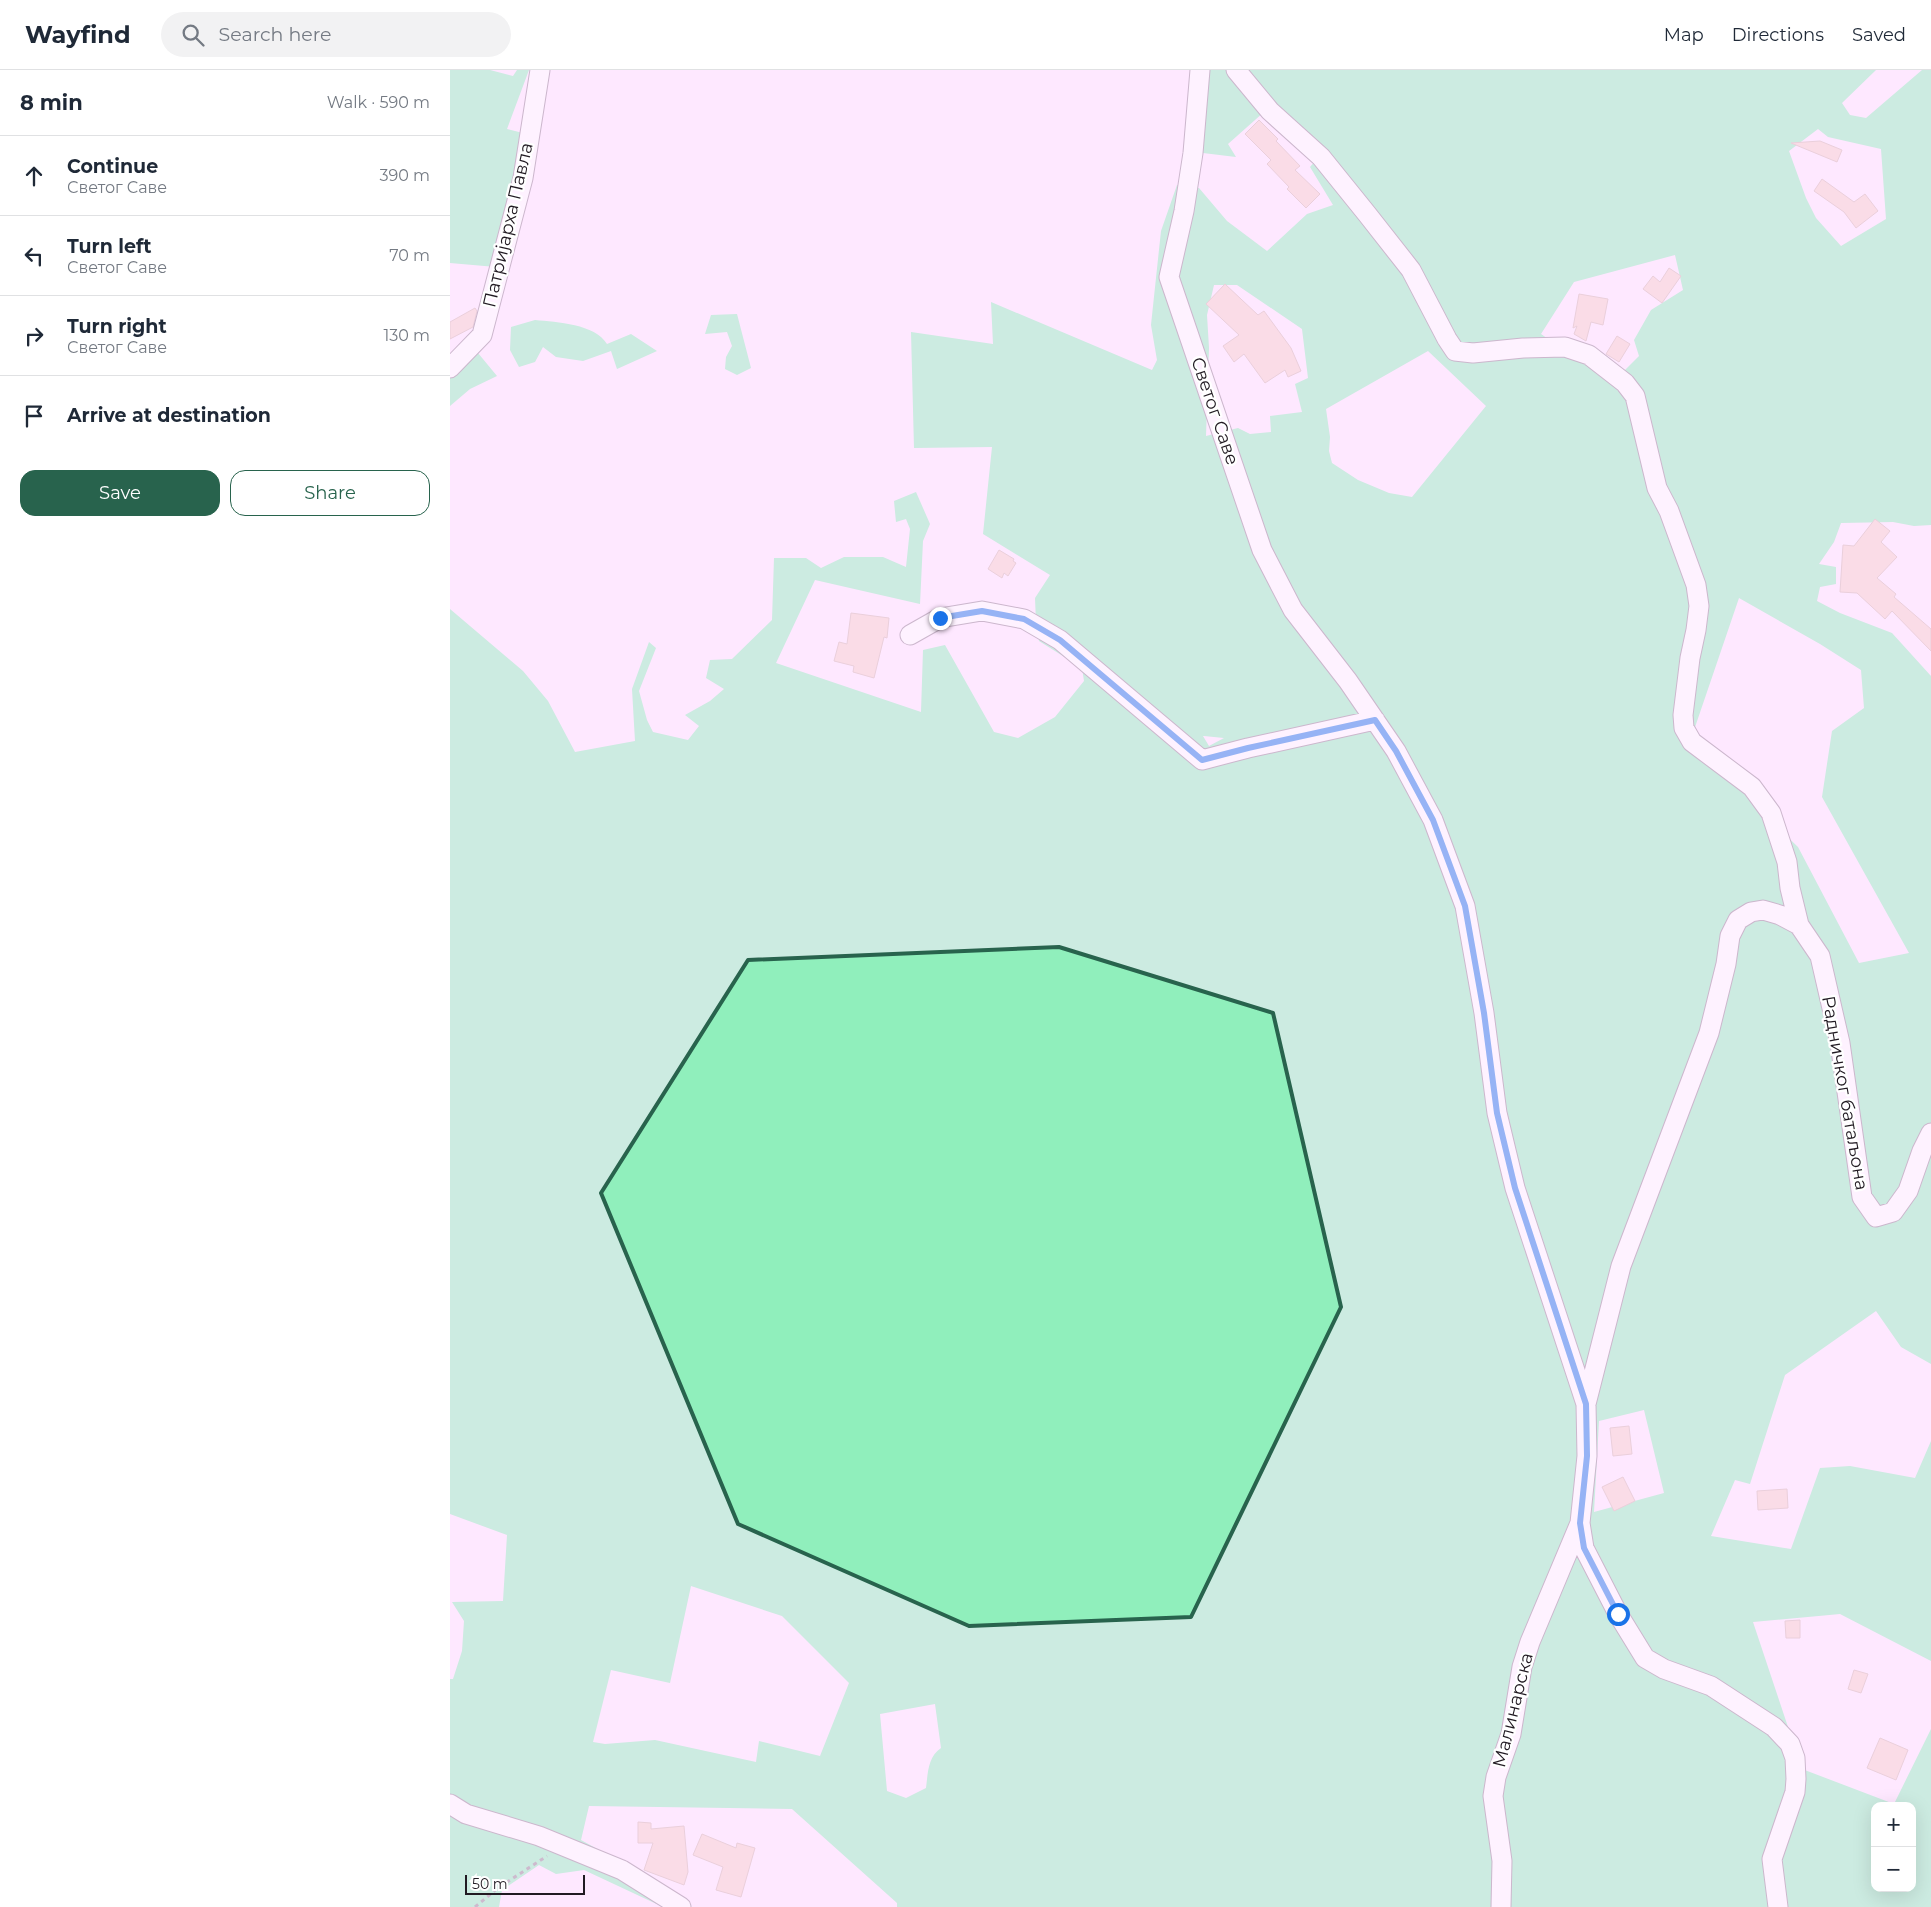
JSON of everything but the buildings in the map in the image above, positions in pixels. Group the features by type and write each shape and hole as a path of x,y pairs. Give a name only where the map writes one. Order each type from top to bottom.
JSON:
{"street":[{"name":"Патријарха Павла","path":"450,368 482,335 523,178 540,70"},
{"name":"Светог Саве","path":"1200,70 1193,153 1186,201 1169,277 1262,550 1293,610 1348,681 1396,751 1433,820 1465,906 1484,1013 1501,1132 1515,1188 1586,1404 1587,1456 1580,1523 1584,1548 1618,1614 1646,1658 1664,1669 1711,1686 1774,1726 1790,1744 1795,1758 1795,1792 1772,1859 1778,1907"},
{"name":"Радничког батаљона","path":"1236,70 1270,111 1321,157 1383,234 1411,270 1455,351 1473,352 1544,346 1565,347 1589,355 1625,383 1635,396 1657,488 1669,511 1696,585 1699,606 1682,715 1684,728 1692,742 1752,787 1771,813 1787,862 1790,888 1799,925 1820,956 1840,1043 1862,1197 1876,1217 1893,1212 1908,1191 1922,1151 1931,1133"},
{"path":"910,635 940,618 982,611 1024,619 1060,640 1202,760 1375,720"},
{"path":"1586,1404 1622,1266 1709,1033 1726,964 1730,936 1738,920 1751,912 1763,910 1780,915 1799,925"},
{"name":"Малинарска","path":"1500,1907 1502,1861 1493,1796 1496,1778 1511,1734 1522,1667 1530,1642 1580,1523"},
{"path":"450,1804 466,1814 539,1836 622,1870 681,1907"}],"path":[{"path":"475,1907 498,1888 537,1862 565,1847"}],"highlighted area":[{"path":"1059,947 1273,1013 1341,1307 1191,1617 969,1626 738,1524 601,1193 748,960"}],"green space":[{"path":"450,70 490,70 513,76 517,70 529,70 507,129 523,133 496,267 450,263"},
{"path":"1204,70 1876,70 1842,103 1850,115 1866,118 1922,70 1931,70 1931,525 1914,526 1893,522 1841,523 1834,542 1819,564 1836,567 1836,584 1820,587 1817,601 1840,613 1892,633 1931,676 1931,1364 1901,1347 1876,1311 1785,1375 1750,1484 1735,1480 1711,1536 1791,1549 1820,1468 1850,1466 1915,1478 1931,1441 1931,1661 1840,1614 1753,1622 1802,1769 1889,1802 1871,1802 1871,1892 1916,1892 1916,1802 1895,1802 1931,1729 1931,1907 897,1907 897,1903 792,1809 589,1806 581,1840 643,1874 684,1907 663,1907 584,1870 556,1874 539,1865 502,1890 499,1907 450,1907 450,1679 453,1679 462,1651 464,1621 452,1602 503,1601 507,1535 450,1514 450,609 523,671 548,701 575,752 635,741 632,689 649,642 656,648 639,691 647,720 653,732 688,740 699,726 685,715 710,701 724,689 706,678 710,660 732,659 772,620 774,558 806,558 821,568 844,557 883,557 906,567 910,529 906,519 896,522 894,501 916,492 930,524 923,541 920,604 815,580 776,663 921,712 923,650 945,645 994,732 1018,738 1055,717 1084,681 1082,668 1039,641 1035,598 1050,575 983,534 992,447 914,448 911,332 993,344 991,302 1152,370 1157,360 1151,325 1161,231 1177,185 1199,188 1227,221 1267,251 1307,214 1333,205 1310,167 1316,160 1264,112 1228,144 1236,157 1203,153","holes":["1818,129 1828,137 1881,149 1886,219 1841,246 1816,218 1806,198 1789,151","1675,255 1683,290 1651,310 1634,340 1639,356 1612,383 1541,334 1574,282","1214,285 1237,285 1302,329 1308,378 1295,384 1302,412 1270,416 1271,432 1250,434 1238,428 1206,436 1209,348 1207,315","1428,351 1486,406 1412,497 1389,493 1358,480 1332,463 1329,451 1330,437 1326,409","1739,598 1820,644 1861,670 1864,708 1832,731 1822,797 1909,953 1859,963 1798,847 1767,817 1693,733","1203,736 1224,738 1209,746","1644,1410 1664,1493 1594,1512 1599,1421","691,1586 782,1616 849,1683 820,1756 759,1741 756,1762 655,1740 605,1744 593,1742 611,1670 670,1683","935,1704 941,1748 931,1760 926,1788 906,1798 887,1791 880,1714"]},
{"path":"737,314 751,368 737,375 725,369 726,357 732,346 727,332 705,334 711,315"},
{"path":"535,320 564,323 585,328 601,337 607,344 631,334 657,351 617,369 611,351 583,361 556,357 543,347 535,362 519,367 510,350 511,327"},
{"path":"478,353 497,376 470,389 450,406 450,373"}],"route":[{"path":"940,618 982,611 1024,619 1060,640 1202,760 1375,720 1396,751 1433,820 1465,906 1484,1013 1497,1113 1515,1188 1586,1404 1587,1456 1580,1523 1584,1548 1618,1614"}]}
